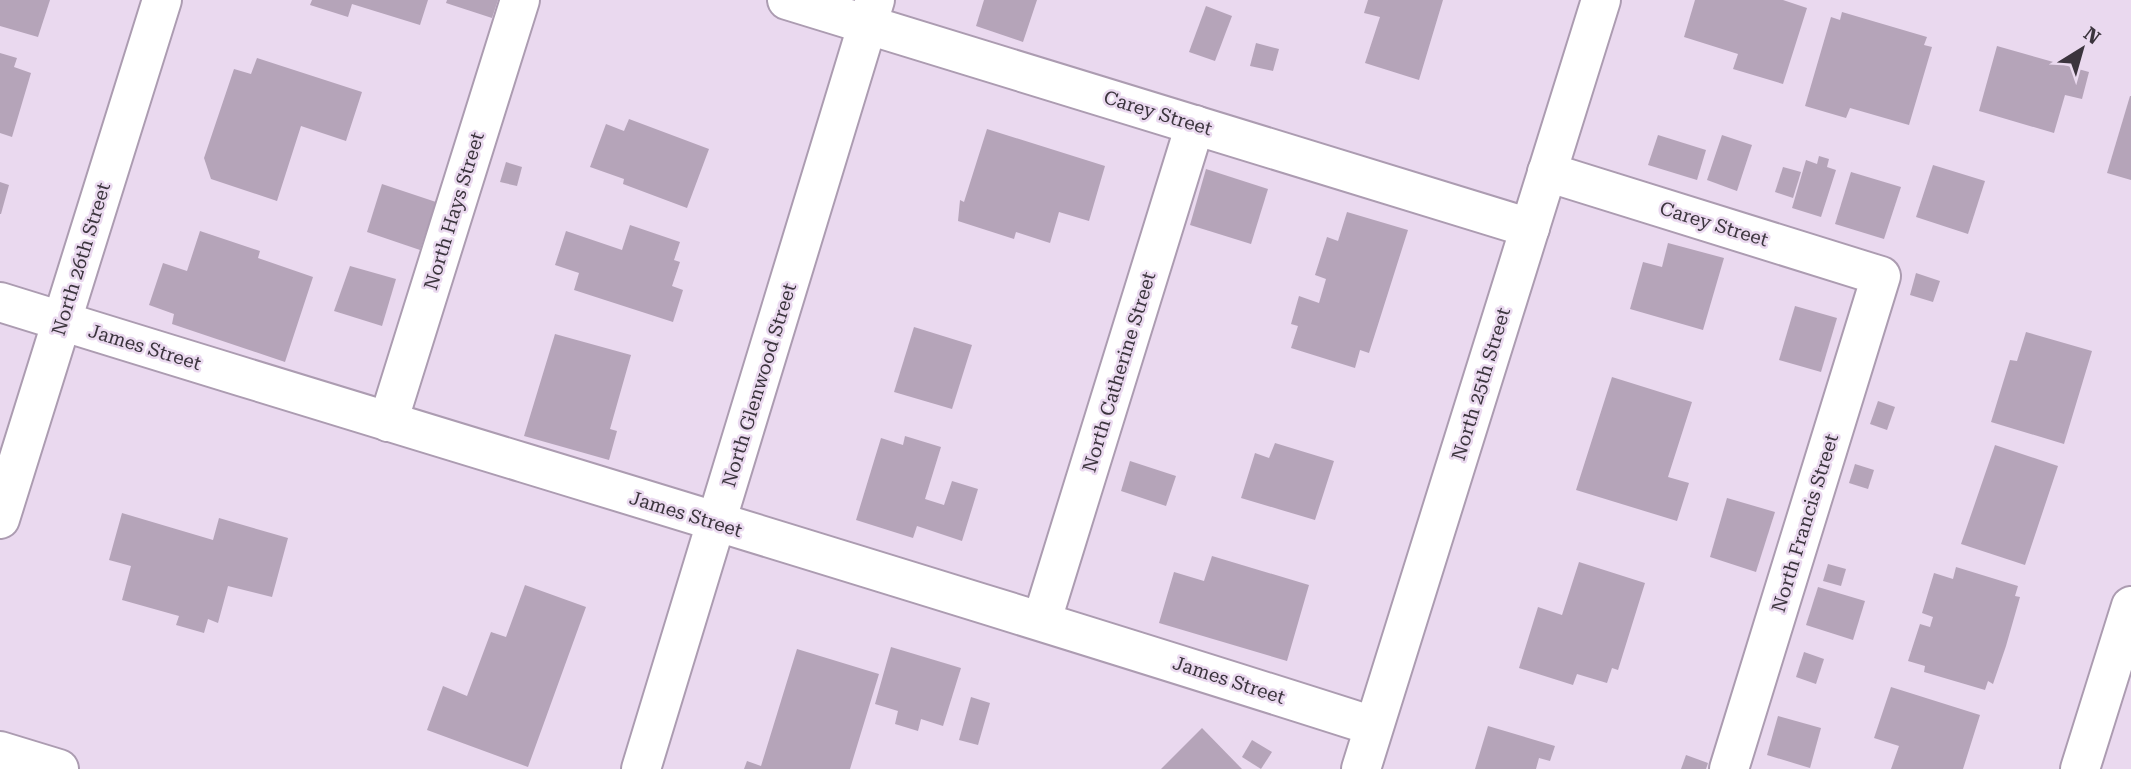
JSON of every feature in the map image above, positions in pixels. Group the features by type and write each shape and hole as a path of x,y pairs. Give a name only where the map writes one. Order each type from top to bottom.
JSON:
{"street":[{"name":"North 26th Street","path":"0,519 162,0"},
{"name":"North Hays Street","path":"388,422 520,0"},
{"name":"Carey Street","path":"787,0 871,12 1195,125 1530,228"},
{"name":"North 25th Street","path":"1361,769 1601,0"},
{"name":"North Glenwood Street","path":"641,769 871,12"},
{"name":"North Catherine Street","path":"1042,620 1195,125"},
{"name":"Carey Street","path":"1547,173 1881,276"},
{"name":"North Francis Street","path":"1729,769 1881,276"},
{"name":"James Street","path":"0,302 717,524 1042,620 1373,726"},
{"path":"2080,769 2131,606"},
{"path":"0,751 59,769"}],"building":[{"path":"0,0 50,0 38,37 0,26"},
{"path":"312,0 428,0 420,25 352,4 348,17 310,5"},
{"path":"447,0 498,0 492,18 446,3"},
{"path":"984,0 1037,0 1023,42 976,26"},
{"path":"1368,0 1443,0 1419,80 1365,63 1380,17 1364,13"},
{"path":"1695,0 1783,0 1807,8 1783,84 1733,69 1738,54 1684,37"},
{"path":"1206,6 1232,16 1215,61 1189,52"},
{"path":"1842,12 1927,37 1924,45 1932,47 1909,125 1850,108 1846,118 1805,106 1831,17 1840,20"},
{"path":"1256,43 1279,49 1273,71 1250,66"},
{"path":"1997,46 2089,72 2082,99 2065,95 2054,133 1979,111"},
{"path":"0,53 17,58 14,67 31,73 12,137 0,133"},
{"path":"257,58 362,92 346,141 301,126 277,201 211,179 204,158 234,69 251,74"},
{"path":"2131,96 2131,180 2107,173"},
{"path":"629,119 709,149 687,208 623,184 624,179 590,167 606,124 624,131"},
{"path":"987,129 1105,166 1089,221 1059,212 1050,243 1016,232 1014,239 958,221 960,200 964,202"},
{"path":"1658,135 1706,150 1697,180 1648,165"},
{"path":"1722,135 1752,145 1737,191 1707,180"},
{"path":"1819,156 1829,159 1827,167 1836,170 1821,217 1792,208 1806,160 1817,164"},
{"path":"506,162 522,167 517,186 500,182"},
{"path":"1933,165 1985,181 1968,234 1916,217"},
{"path":"1783,167 1801,172 1793,198 1775,192"},
{"path":"1206,169 1268,189 1251,244 1190,225"},
{"path":"1851,172 1901,187 1884,239 1835,224"},
{"path":"0,182 9,185 1,214 0,214"},
{"path":"382,184 436,202 420,250 367,232"},
{"path":"1347,212 1408,230 1369,353 1360,350 1355,368 1291,348 1298,326 1291,324 1299,296 1319,303 1326,279 1315,275 1327,237 1338,241"},
{"path":"630,225 680,242 674,260 680,262 672,286 683,290 673,322 574,290 579,273 555,265 566,231 622,250"},
{"path":"200,231 260,251 258,258 313,277 285,362 172,324 174,314 149,305 163,263 187,271"},
{"path":"1668,243 1724,258 1703,330 1630,309 1643,262 1662,267"},
{"path":"350,266 396,279 382,326 334,311"},
{"path":"1916,273 1940,281 1933,302 1910,295"},
{"path":"1795,306 1837,318 1821,372 1779,360"},
{"path":"914,327 972,345 952,409 894,392"},
{"path":"2026,332 2092,351 2064,444 1991,422 2010,360 2017,361"},
{"path":"555,334 631,355 610,429 617,431 609,460 524,436"},
{"path":"1612,377 1692,402 1668,477 1689,483 1677,521 1576,490"},
{"path":"1878,401 1895,407 1887,430 1870,424"},
{"path":"905,436 941,447 925,499 944,505 952,481 978,489 962,541 917,526 913,538 856,520 881,438 903,445"},
{"path":"1275,443 1334,461 1315,520 1241,498 1255,453 1269,458"},
{"path":"1995,445 2058,466 2025,565 1961,544"},
{"path":"1130,461 1176,476 1166,506 1121,491"},
{"path":"1855,464 1874,470 1868,489 1849,483"},
{"path":"1727,498 1775,512 1756,572 1710,557"},
{"path":"122,513 213,540 219,518 288,538 272,597 228,586 218,623 208,619 204,633 176,625 179,616 122,600 131,566 109,560"},
{"path":"1212,556 1309,585 1287,661 1159,623 1174,572 1204,581"},
{"path":"1579,562 1645,583 1618,670 1612,668 1607,683 1577,674 1573,685 1519,668 1538,607 1562,615"},
{"path":"1828,564 1846,569 1841,586 1823,581"},
{"path":"1956,567 2018,586 2015,596 2020,597 2006,646 1993,684 1988,681 1985,690 1924,672 1925,666 1908,661 1920,624 1930,627 1933,617 1922,613 1934,573 1953,579"},
{"path":"525,585 586,607 528,767 427,730 443,686 467,696 491,632 506,637"},
{"path":"1818,587 1865,601 1853,640 1806,625"},
{"path":"891,647 961,668 943,726 921,719 918,731 895,724 898,711 875,704"},
{"path":"797,649 879,674 850,769 744,769 747,761 761,766"},
{"path":"1804,652 1824,659 1816,684 1796,677"},
{"path":"1891,687 1980,715 1963,769 1891,769 1899,746 1874,738"},
{"path":"971,697 990,703 978,745 959,740"},
{"path":"1778,716 1821,728 1810,768 1767,755"},
{"path":"1488,726 1555,746 1550,761 1539,758 1536,769 1475,769"},
{"path":"1202,728 1242,769 1161,769"},
{"path":"1252,740 1272,752 1261,769 1242,757"},
{"path":"1686,755 1708,763 1706,769 1681,769"}]}
